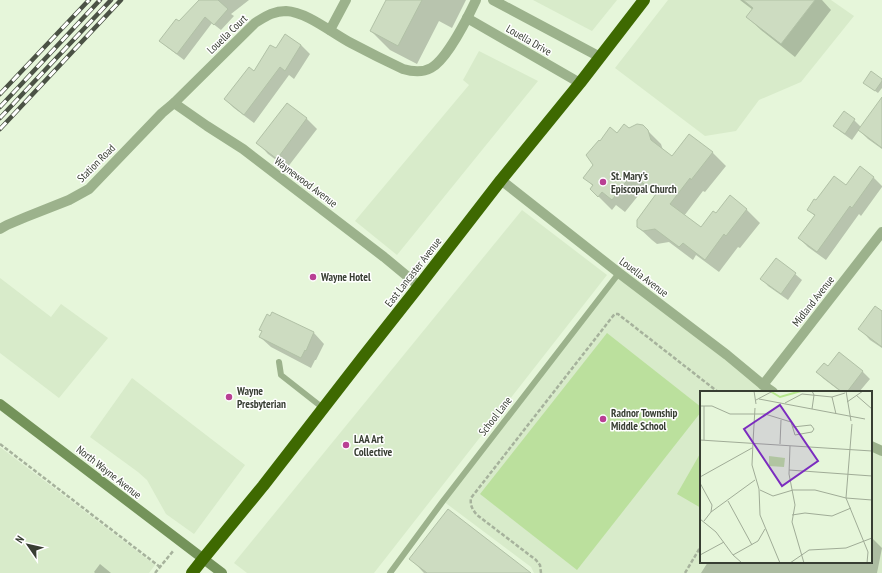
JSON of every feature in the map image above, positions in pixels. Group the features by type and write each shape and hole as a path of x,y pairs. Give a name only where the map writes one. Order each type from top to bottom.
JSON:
{"highway":[{"name":"East Lancaster Avenue","path":"192,573 263,486 644,0"}],"street":[{"path":"330,30 346,0"},
{"name":"Louella Court","path":"174,103 255,23 271,14 282,11 294,12 306,16 351,42 403,69 417,72 424,71 432,67 446,53 476,0"},
{"name":"Louella Drive","path":"493,0 600,57"},
{"name":"Louella Drive","path":"467,18 580,83"},
{"name":"Station Road","path":"0,229 69,200 88,189 162,113 174,103"},
{"name":"Waynewood Avenue","path":"174,103 243,150 384,257 419,286"},
{"name":"Louella Avenue","path":"502,180 772,391"},
{"name":"Midland Avenue","path":"763,385 882,232"},
{"name":"North Wayne Avenue","path":"0,404 222,573"},
{"path":"872,446 882,451"}],"lane":[{"name":"School Lane","path":"390,573 443,501 619,273"},
{"path":"279,362 281,375 323,408"}],"path":[{"path":"541,573 540,566 536,560 476,515 470,504 471,498 613,316 618,314 717,391"},
{"path":"0,444 160,568"},
{"path":"155,573 180,542"},
{"path":"685,573 700,548"}],"shaded area":[{"path":"533,0 617,0 592,31"},
{"path":"668,0 831,0 854,16 801,82 759,100 736,131 705,136 615,68"},
{"path":"479,51 538,81 397,255 355,221 469,85 463,80"},
{"path":"522,210 607,275 374,573 247,573 234,563"},
{"name":"Radnor Township Middle School","path":"619,273 772,391 700,391 700,563 872,563 872,446 882,451 882,573 534,573 531,567 443,501"},
{"path":"0,278 51,317 61,304 108,338 59,398 0,353"},
{"path":"132,378 245,465 194,534 166,514 147,480 90,437"},
{"path":"0,447 155,565 149,573 0,573"}],"green space":[{"path":"607,333 700,406 700,413 577,570 480,494"},
{"path":"700,454 700,507 677,494"}],"building":[{"path":"199,0 218,0 228,9 214,25 205,17 177,54 159,41 176,19 179,21"},
{"path":"386,0 422,0 398,46 370,31"},
{"path":"743,0 815,0 781,44 746,17 753,8"},
{"path":"285,34 301,45 285,71 280,67 244,115 224,99 249,67 254,71 270,45 276,48"},
{"path":"871,71 882,79 875,91 863,83"},
{"path":"882,97 882,148 858,130"},
{"path":"287,103 307,118 277,159 256,143"},
{"path":"844,111 855,119 845,134 833,126"},
{"path":"624,124 629,128 637,124 643,125 648,130 651,140 672,156 689,134 713,152 670,204 701,227 713,211 716,213 730,195 747,209 726,236 724,234 705,260 683,243 679,247 655,229 643,231 637,227 637,220 656,194 632,174 612,200 602,192 598,197 590,189 593,185 583,178 593,165 586,155 599,140 600,141 610,127 617,133"},
{"path":"860,166 874,177 852,208 850,206 817,252 798,238 815,215 807,210 814,199 816,200 834,176 846,185"},
{"path":"776,258 796,273 781,294 760,279"},
{"path":"875,306 882,311 882,347 858,329"},
{"path":"272,312 314,332 306,351 305,350 301,358 259,337 262,331 259,330 267,314 270,316"},
{"path":"839,352 863,371 848,391 841,391 816,372 824,363 828,366"},
{"path":"448,509 531,573 427,573 409,559"}],"railway":[{"path":"0,94 89,0"},
{"path":"0,107 100,0"},
{"path":"0,118 111,0"},
{"path":"0,129 121,0"}],"place":[{"name":"St. Mary's Episcopal Church","path":"603,182"},
{"name":"Wayne Hotel","path":"313,277"},
{"name":"Wayne Presbyterian","path":"229,397"},
{"name":"Radnor Township Middle School","path":"603,419"},
{"name":"LAA Art Collective","path":"346,445"}]}
